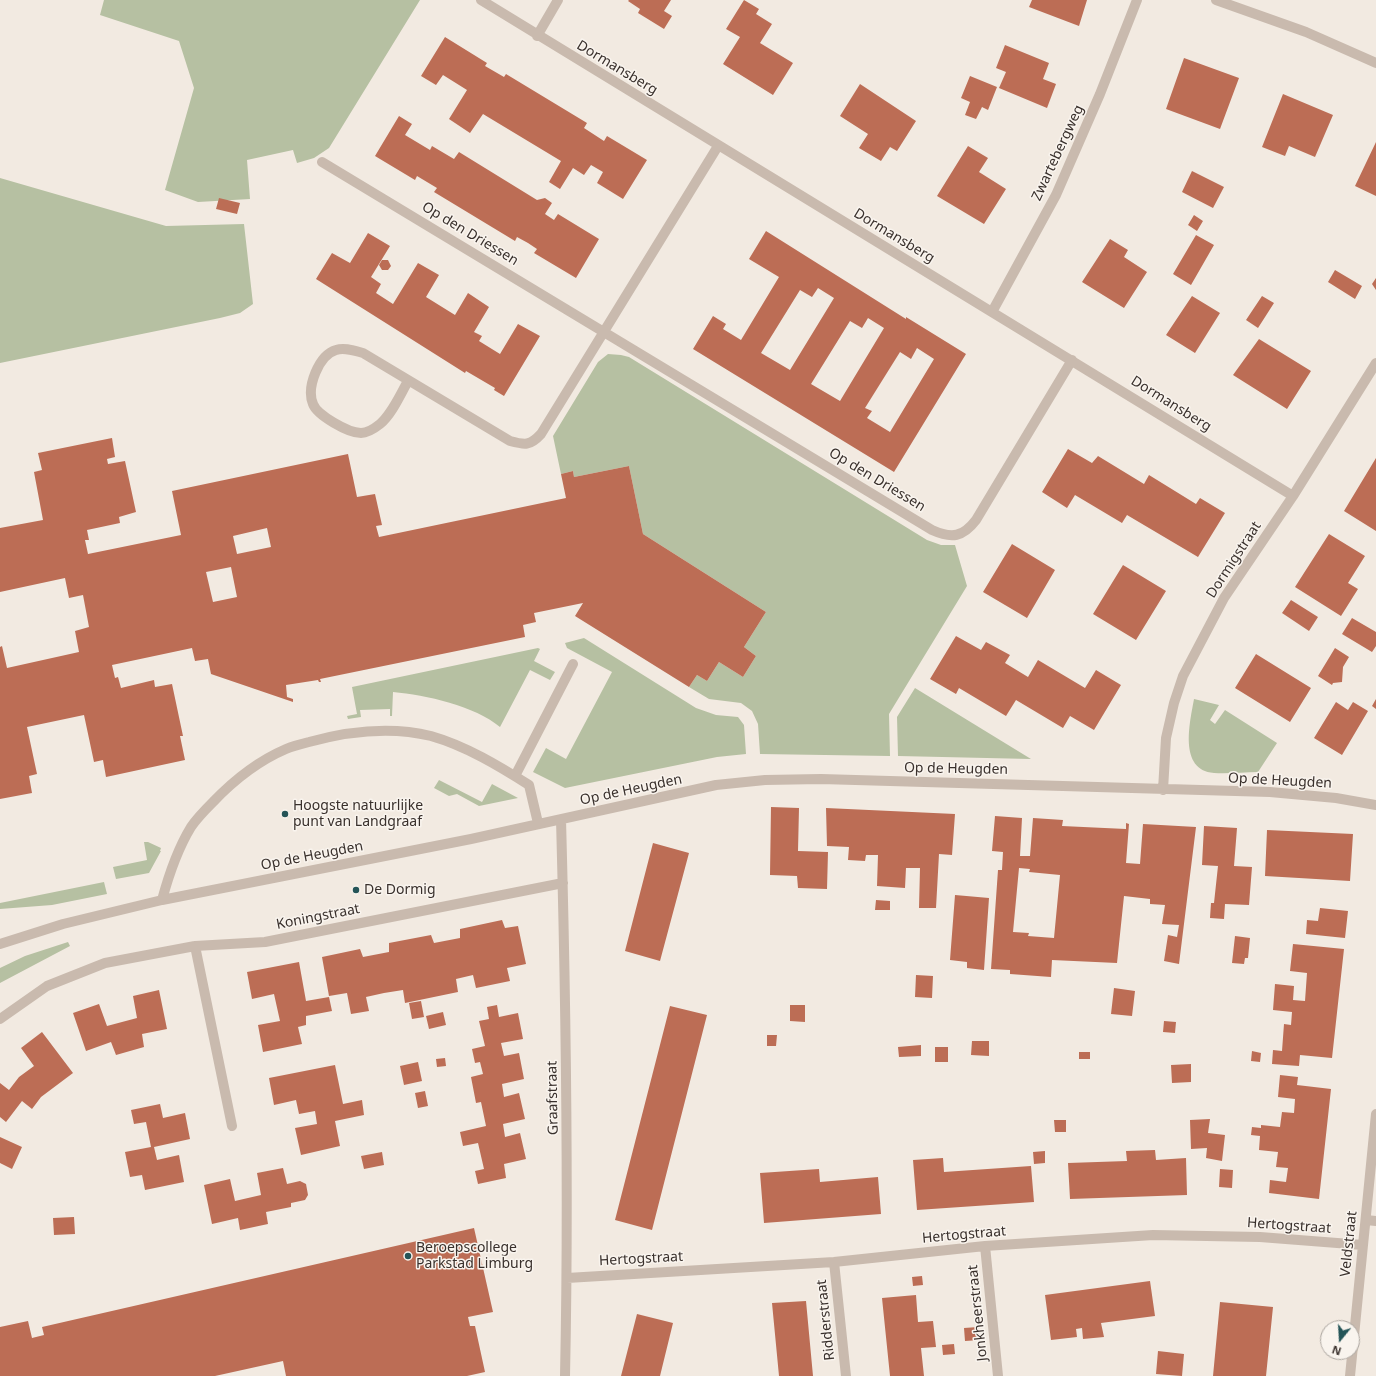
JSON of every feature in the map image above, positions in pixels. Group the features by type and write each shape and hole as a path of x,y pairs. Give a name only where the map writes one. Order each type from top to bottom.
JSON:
{"street":[{"name":"Dormansberg","path":"481,0 537,36 1072,360 1293,496"},
{"path":"537,36 558,0"},
{"name":"Zwartebergweg","path":"992,312 1056,195 1100,94 1137,0"},
{"path":"1216,0 1306,32 1376,63"},
{"path":"408,381 388,416 380,424 362,433 352,432 321,415 313,404 310,392 312,379 320,365 330,353 337,349 346,349 363,353 510,441 524,444 534,442 541,434 718,146"},
{"name":"Op den Driessen","path":"322,162 926,526 944,535 956,536 969,530 1072,360"},
{"name":"Dormigstraat","path":"1163,790 1166,738 1174,702 1183,676 1224,598 1293,496 1376,363"},
{"path":"515,776 573,664"},
{"path":"162,900 171,868 189,831 201,815 238,778 259,763 286,748 325,738 369,730 394,730 431,736 463,748 515,776 528,785 538,823"},
{"name":"Op de Heugden","path":"0,944 62,924 162,900 456,842 716,785 765,780 821,779 1304,794 1376,805"},
{"name":"Graafstraat","path":"561,819 568,1105 567,1278 564,1376"},
{"name":"Koningstraat","path":"0,1019 47,986 105,962 195,946 265,942 563,883"},
{"path":"195,946 232,1126"},
{"name":"Veldstraat","path":"1350,1376 1363,1246 1371,1220 1376,1114"},
{"name":"Hertogstraat","path":"567,1278 834,1262 985,1246 1153,1235 1260,1237 1363,1246"},
{"name":"Jonkheerstraat","path":"985,1246 998,1376"},
{"name":"Ridderstraat","path":"834,1262 846,1376"}],"green space":[{"path":"104,0 420,0 329,148 314,158 297,163 293,150 247,160 250,199 198,202 165,190 194,88 179,41 100,15"},
{"path":"0,178 166,226 244,224 253,304 240,313 220,318 0,363"},
{"path":"608,354 629,357 927,540 941,545 955,545 967,586 889,714 890,756 760,754 758,724 752,711 741,703 709,699 689,687 697,675 707,681 719,662 743,677 756,656 744,647 766,612 643,534 629,466 574,477 573,471 561,474 553,436 598,362"},
{"path":"584,638 696,708 716,715 738,717 744,725 746,754 717,757 565,788 533,772 546,748 566,759 612,672 567,648 565,643"},
{"path":"538,648 540,649 534,661 555,672 550,680 530,670 500,727 490,720 464,707 435,699 393,692 392,716 390,716 390,709 360,710 361,717 348,719 347,716 357,714 352,687"},
{"path":"915,688 1031,759 898,756 897,717"},
{"path":"1194,699 1219,705 1210,720 1215,724 1225,710 1277,743 1258,772 1214,773 1203,770 1195,763 1189,744 1190,720"},
{"path":"439,780 482,802 492,784 518,798 479,806 457,794 449,796 434,788"},
{"path":"144,842 148,842 161,848 161,851 149,873 116,879 113,867 147,860"},
{"path":"104,882 107,894 52,905 0,909 0,903"},
{"path":"68,942 70,946 0,983 0,968 25,956"}],"building":[{"path":"671,0 664,11 672,16 664,29 638,13 640,9 628,1"},
{"path":"744,0 759,9 756,14 772,24 760,43 793,63 773,95 723,64 740,37 726,29"},
{"path":"1032,0 1087,0 1079,26 1029,7"},
{"path":"445,37 487,63 485,66 504,77 506,74 587,123 584,128 604,141 607,136 647,160 623,199 597,183 603,172 591,165 584,175 573,168 560,189 549,182 561,161 483,114 470,133 449,119 467,90 443,75 436,85 421,76"},
{"path":"1005,45 1049,63 1043,79 1056,84 1047,108 999,88 1006,72 996,68"},
{"path":"1184,58 1239,78 1220,129 1166,109"},
{"path":"970,76 997,87 988,110 982,107 976,119 965,115 970,102 961,98"},
{"path":"860,84 916,121 897,151 890,147 881,161 859,148 868,134 840,116"},
{"path":"1283,94 1333,115 1315,157 1289,146 1285,156 1262,147"},
{"path":"399,116 412,124 405,135 430,150 432,146 454,159 459,152 537,200 545,198 552,203 545,214 554,220 558,214 599,239 576,278 534,253 537,249 528,243 517,237 515,241 434,192 437,188 417,176 415,180 375,156"},
{"path":"1376,142 1376,196 1355,186"},
{"path":"968,146 988,158 979,172 1006,189 984,224 937,196"},
{"path":"1192,171 1224,187 1213,208 1182,192"},
{"path":"219,198 240,203 237,214 216,209"},
{"path":"1194,215 1203,221 1197,231 1188,225"},
{"path":"766,231 906,319 906,317 966,354 894,472 693,349 713,316 726,324 723,329 741,340 779,277 749,259","holes":["818,288 834,298 790,370 761,353 800,290 812,297","868,318 884,328 840,401 811,384 850,321 862,328","917,348 934,359 890,432 867,418 872,411 865,408 900,352 911,359"]},
{"path":"368,233 390,246 371,277 381,284 376,293 393,304 418,263 439,275 426,297 455,315 468,293 489,307 474,332 482,336 479,341 500,354 518,324 540,336 504,396 494,390 495,388 466,371 465,373 316,279 332,253 350,263"},
{"path":"1196,235 1214,245 1191,285 1173,274"},
{"path":"1110,239 1128,250 1124,257 1147,272 1124,308 1082,282"},
{"path":"382,260 388,260 391,266 388,270 382,270 379,265"},
{"path":"1335,270 1362,286 1355,299 1328,282"},
{"path":"1376,278 1376,290 1372,284"},
{"path":"1192,296 1220,313 1195,353 1166,335"},
{"path":"1262,296 1274,303 1258,328 1246,320"},
{"path":"1259,339 1311,371 1287,409 1233,375"},
{"path":"112,438 115,457 107,459 108,464 125,461 136,512 119,517 120,523 87,530 89,540 85,540 88,554 181,535 172,491 348,454 357,497 375,494 382,525 376,526 379,537 566,498 561,474 573,471 574,477 629,466 643,534 766,612 744,647 756,656 743,677 719,662 707,681 697,675 689,687 575,616 583,603 534,613 536,622 523,625 525,637 320,679 321,682 318,680 286,685 287,697 293,699 293,702 211,674 208,659 195,661 192,648 112,665 115,678 118,677 121,688 154,680 155,687 172,684 183,736 180,736 185,760 106,777 103,760 94,762 84,715 27,727 37,774 29,776 32,793 0,799 0,647 2,646 7,668 79,652 75,631 89,627 83,595 69,598 65,578 0,592 0,528 43,520 34,472 42,470 38,453","holes":["267,528 271,547 237,554 233,536","231,567 237,597 213,602 206,572"]},
{"path":"1068,449 1092,463 1098,456 1144,484 1149,475 1196,504 1200,498 1225,513 1198,557 1127,515 1122,523 1075,495 1067,508 1042,492"},
{"path":"1376,458 1376,531 1344,511"},
{"path":"1329,534 1365,556 1348,583 1358,589 1341,616 1295,587"},
{"path":"1012,544 1055,570 1027,618 983,592"},
{"path":"1123,565 1166,591 1136,640 1093,614"},
{"path":"1291,600 1318,617 1309,631 1282,613"},
{"path":"1352,618 1376,632 1376,646 1372,652 1342,634"},
{"path":"956,636 981,650 986,642 1010,655 1005,663 1028,677 1038,660 1085,688 1096,670 1121,685 1094,730 1070,716 1063,728 1016,700 1006,716 959,688 956,694 930,679"},
{"path":"1335,648 1349,657 1343,667 1342,682 1333,683 1332,685 1318,676"},
{"path":"1256,654 1311,688 1290,722 1235,688"},
{"path":"1376,699 1376,709 1372,706"},
{"path":"1336,702 1348,710 1353,702 1368,711 1342,755 1314,738"},
{"path":"771,807 799,808 798,851 828,852 827,889 798,888 797,876 770,875"},
{"path":"826,808 955,814 952,855 939,854 936,908 919,908 920,868 906,868 905,888 877,886 878,855 866,855 865,861 848,860 849,847 827,846"},
{"path":"995,816 1022,818 1020,856 1030,856 1033,818 1063,820 1062,826 1126,829 1126,823 1129,824 1126,863 1140,864 1143,824 1196,827 1179,964 1164,961 1168,935 1177,937 1179,925 1162,924 1165,905 1150,904 1150,899 1124,896 1117,963 1052,960 1051,977 1010,974 1010,970 991,969 998,870 1002,870 1003,852 992,851","holes":["1019,868 1030,869 1029,872 1060,875 1054,938 1028,936 1029,933 1013,932"]},
{"path":"1204,826 1237,828 1234,866 1252,867 1249,905 1225,904 1224,919 1210,918 1211,903 1214,903 1218,866 1202,865"},
{"path":"1267,830 1353,834 1350,881 1265,876"},
{"path":"653,843 689,853 660,961 625,951"},
{"path":"955,895 989,898 984,970 967,968 967,962 950,960"},
{"path":"876,900 890,901 890,910 875,910"},
{"path":"1320,908 1348,911 1345,938 1306,934 1307,920 1318,921"},
{"path":"502,920 505,928 518,926 526,964 507,968 510,981 476,988 473,975 456,979 458,992 405,1003 403,990 384,993 366,997 369,1011 351,1014 347,993 329,996 322,957 360,949 363,957 389,952 389,943 431,935 434,943 460,938 460,929"},
{"path":"1235,936 1250,938 1248,958 1245,958 1244,964 1232,963"},
{"path":"1293,944 1344,949 1332,1058 1300,1055 1299,1066 1272,1064 1273,1050 1282,1051 1284,1024 1291,1025 1292,1012 1273,1010 1275,984 1294,986 1293,1000 1305,1001 1307,973 1290,971"},
{"path":"299,962 306,1001 329,997 332,1011 306,1016 306,1025 298,1027 302,1044 263,1052 258,1025 280,1021 274,994 252,999 247,972"},
{"path":"916,975 933,976 932,998 915,997"},
{"path":"1114,988 1135,991 1132,1016 1111,1014"},
{"path":"159,990 167,1029 142,1034 144,1047 116,1055 111,1042 86,1051 73,1013 99,1004 107,1026 137,1018 133,996"},
{"path":"421,1001 424,1017 412,1019 409,1003"},
{"path":"497,1005 499,1017 518,1013 523,1039 501,1043 504,1056 519,1053 524,1079 502,1084 504,1097 519,1093 525,1119 503,1124 505,1137 520,1133 526,1159 504,1164 506,1178 478,1184 475,1171 484,1169 478,1143 463,1146 460,1132 486,1126 481,1102 476,1103 471,1077 483,1074 480,1062 475,1063 472,1049 485,1046 479,1021 489,1019 487,1007"},
{"path":"790,1005 805,1005 805,1022 790,1021"},
{"path":"670,1006 707,1015 652,1230 615,1220"},
{"path":"443,1012 446,1025 429,1029 426,1016"},
{"path":"1164,1021 1176,1022 1175,1033 1163,1032"},
{"path":"42,1032 73,1073 41,1097 32,1109 22,1101 6,1122 0,1117 0,1083 9,1090 19,1077 34,1066 21,1048"},
{"path":"767,1035 777,1035 776,1046 767,1046"},
{"path":"972,1041 989,1041 989,1056 971,1055"},
{"path":"921,1045 921,1056 899,1057 898,1047"},
{"path":"935,1047 948,1047 948,1062 935,1062"},
{"path":"1252,1051 1261,1053 1260,1062 1251,1061"},
{"path":"1079,1052 1090,1052 1090,1059 1079,1059"},
{"path":"445,1058 446,1066 437,1067 436,1059"},
{"path":"418,1062 422,1081 404,1085 400,1066"},
{"path":"1191,1064 1191,1082 1172,1083 1171,1065"},
{"path":"335,1065 343,1104 362,1100 364,1115 335,1121 340,1146 301,1155 295,1128 317,1124 315,1111 299,1114 296,1100 274,1105 269,1078"},
{"path":"1280,1075 1298,1077 1297,1085 1331,1089 1319,1199 1269,1193 1270,1180 1286,1182 1288,1168 1276,1167 1278,1152 1259,1150 1260,1136 1251,1135 1252,1127 1261,1128 1261,1125 1280,1127 1282,1112 1294,1113 1295,1099 1278,1097"},
{"path":"425,1091 428,1106 418,1108 415,1093"},
{"path":"160,1104 163,1118 185,1113 190,1139 154,1147 157,1160 179,1155 184,1182 145,1190 142,1175 130,1177 125,1152 151,1147 146,1122 134,1124 131,1110"},
{"path":"1210,1119 1208,1133 1225,1135 1222,1161 1206,1158 1207,1148 1191,1149 1190,1120"},
{"path":"1054,1120 1066,1120 1066,1132 1055,1132"},
{"path":"0,1137 22,1147 12,1169 0,1163"},
{"path":"1155,1150 1156,1160 1186,1158 1187,1195 1070,1199 1068,1163 1127,1161 1126,1151"},
{"path":"1045,1151 1045,1163 1034,1164 1033,1152"},
{"path":"382,1152 384,1165 364,1169 361,1156"},
{"path":"943,1158 944,1172 1031,1166 1034,1202 917,1210 913,1160"},
{"path":"283,1168 287,1184 300,1181 306,1184 308,1195 305,1200 291,1203 291,1207 266,1212 268,1224 240,1230 238,1218 212,1224 204,1185 230,1179 235,1201 261,1195 257,1173"},
{"path":"819,1169 820,1182 878,1177 881,1214 764,1223 760,1173"},
{"path":"1220,1169 1233,1170 1232,1188 1219,1187"},
{"path":"74,1217 75,1234 54,1235 53,1218"},
{"name":"Beroepscollege Parkstad Limburg","path":"474,1228 493,1312 468,1317 470,1326 475,1326 485,1372 467,1376 286,1376 283,1361 215,1376 0,1376 0,1327 28,1321 32,1338 44,1335 42,1327"},
{"path":"922,1276 923,1285 913,1286 912,1277"},
{"path":"1150,1281 1155,1316 1101,1323 1104,1337 1083,1339 1082,1328 1076,1329 1077,1337 1051,1340 1045,1295"},
{"path":"916,1295 918,1322 933,1321 936,1347 921,1348 924,1376 890,1376 882,1298"},
{"path":"806,1301 813,1376 779,1376 772,1303"},
{"path":"1220,1302 1273,1307 1266,1376 1213,1376"},
{"path":"637,1314 673,1323 660,1376 621,1376"},
{"path":"978,1327 980,1340 965,1341 964,1328"},
{"path":"954,1344 955,1354 943,1355 942,1345"},
{"path":"1158,1351 1184,1354 1182,1376 1156,1374"}],"place":[{"name":"Hoogste natuurlijke punt van Landgraaf","path":"285,814"},
{"name":"De Dormig","path":"356,890"},
{"name":"Beroepscollege Parkstad Limburg","path":"408,1256"}]}
